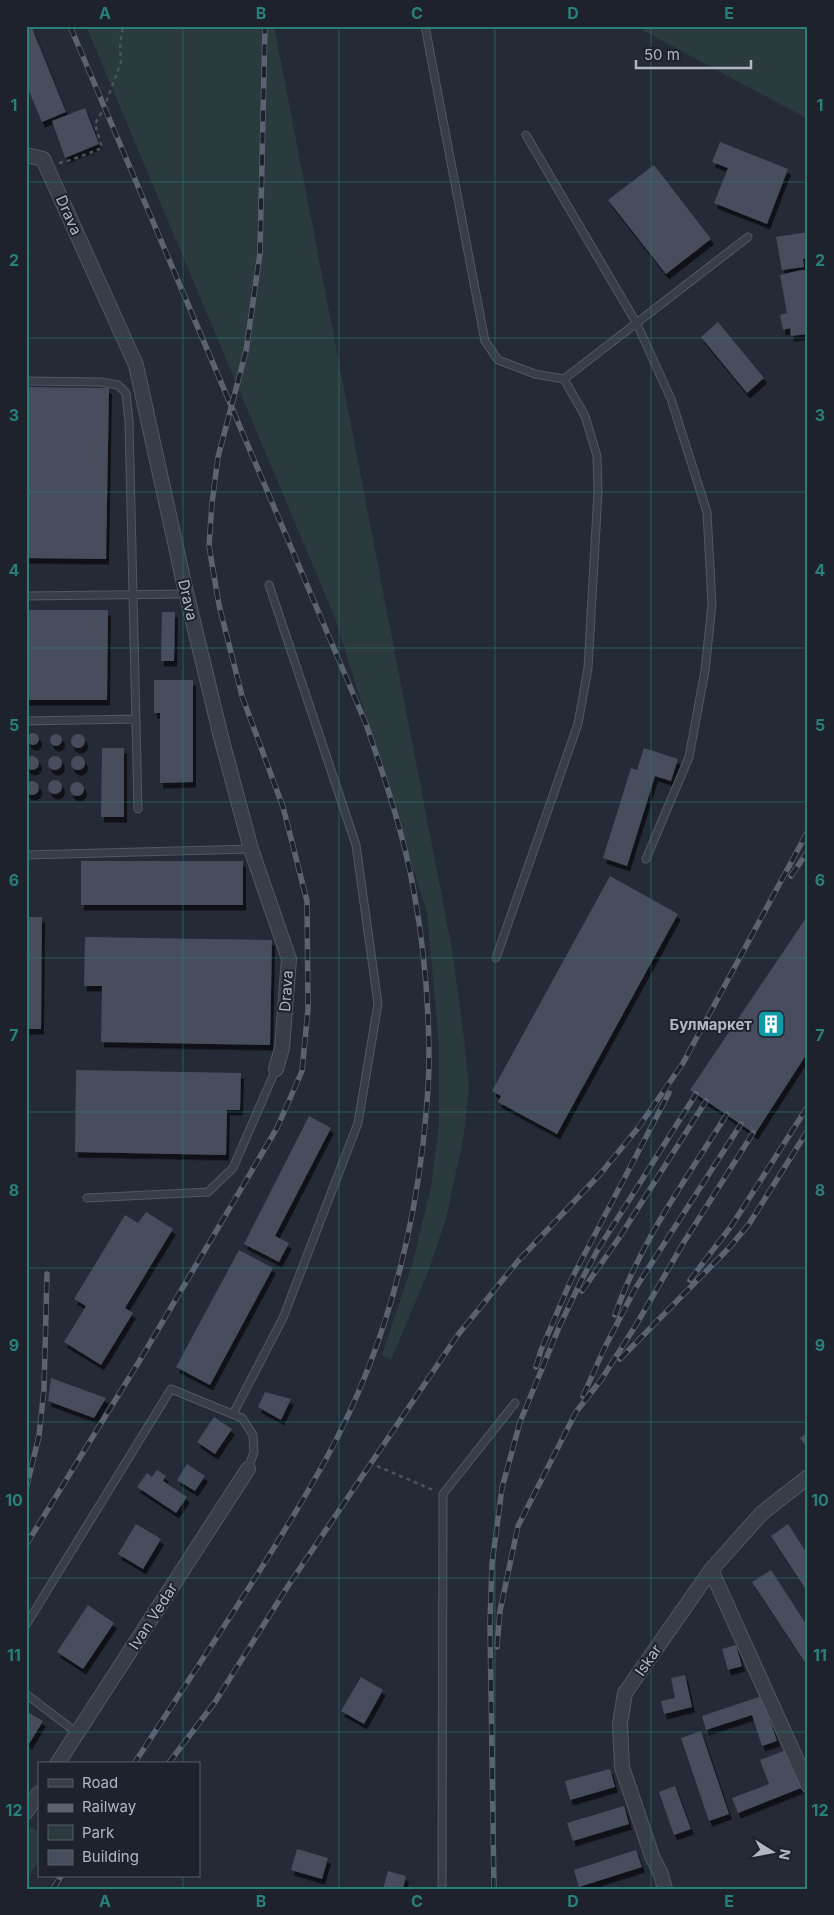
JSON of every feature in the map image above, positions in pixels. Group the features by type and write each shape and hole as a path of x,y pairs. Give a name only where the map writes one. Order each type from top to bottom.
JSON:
{"street":[{"path":"26,155 43,159 46,166"},
{"name":"Drava","path":"46,166 136,365 222,741 250,849 289,959 282,1048 276,1069"},
{"name":"Ivan Vedar","path":"58,1762 248,1469"},
{"name":"Iskar","path":"665,1889 622,1767 620,1723 625,1693 711,1570 762,1513 808,1477"},
{"path":"711,1570 808,1785"},
{"path":"26,1812 38,1794"}],"lane":[{"path":"425,26 485,341 498,360 535,374 564,379 748,237"},
{"path":"526,135 636,324 672,399 707,512 712,604 705,671 689,758 646,858"},
{"path":"496,958 578,724 588,668 598,492 597,456 585,416 564,379"},
{"path":"26,382 101,382 118,385 126,393 129,422 138,809"},
{"path":"233,1414 283,1318 358,1122 378,1004 356,845 269,585"},
{"path":"26,596 187,594"},
{"path":"26,721 136,719"},
{"path":"26,855 250,849"},
{"path":"87,1198 208,1192 233,1168 276,1069"},
{"path":"26,1624 171,1389 242,1418 254,1435 254,1452 248,1469"},
{"path":"442,1889 443,1494 515,1403"},
{"path":"26,1694 77,1733"}],"path":[{"path":"46,166 71,160 102,148 95,124 104,108 121,62 120,46 123,26"},
{"path":"377,1466 443,1494"}],"green space":[{"path":"86,26 274,26 452,949 469,1086 464,1134 446,1219 428,1272 391,1360 382,1355 412,1265 431,1187 439,1126 439,1045 427,913 335,618"},
{"path":"639,26 808,26 808,119 644,31"},
{"path":"31,1827 38,1831 38,1862 26,1880 26,1833"}],"building":[{"path":"32,28 66,112 42,122 26,84 26,31"},
{"path":"85,108 99,144 65,158 52,121"},
{"path":"720,142 788,169 767,224 714,203 728,168 712,162"},
{"path":"654,165 711,239 666,274 608,200"},
{"path":"808,232 808,258 803,259 804,267 782,270 776,237"},
{"path":"808,270 808,334 791,336 790,328 783,330 780,315 787,313 780,275"},
{"path":"718,322 764,378 747,393 701,337"},
{"path":"26,387 109,388 106,559 26,558"},
{"path":"26,610 108,610 107,700 26,700"},
{"path":"162,612 175,612 174,661 161,661"},
{"path":"154,680 193,680 193,782 160,783 160,713 154,713"},
{"path":"31,733 35,733 39,739 35,745 31,745 27,741 27,737"},
{"path":"54,734 58,734 62,740 58,746 54,746 50,742 50,738"},
{"path":"78,734 83,736 85,741 83,746 78,748 73,746 71,741 73,736"},
{"path":"102,748 124,748 124,817 101,817"},
{"path":"644,748 678,759 671,781 655,776 627,866 603,858 631,768 637,770"},
{"path":"32,756 37,758 39,763 37,768 32,770 27,768 25,763 27,758"},
{"path":"55,756 60,758 62,763 60,768 55,770 50,768 48,763 50,758"},
{"path":"78,756 83,758 85,763 83,768 78,770 73,768 71,763 73,758"},
{"path":"55,780 60,782 62,787 60,792 55,794 50,792 48,787 50,782"},
{"path":"32,781 37,783 39,788 37,793 32,795 27,793 25,788 27,783"},
{"path":"77,782 82,784 84,789 82,794 77,796 72,794 70,789 72,784"},
{"path":"81,861 243,861 243,905 81,905"},
{"path":"610,876 678,914 557,1134 498,1102 501,1096 492,1091"},
{"name":"Булмаркет","path":"808,915 808,1052 755,1134 690,1090"},
{"path":"26,917 42,917 41,1029 26,1029"},
{"path":"85,937 272,940 270,1045 101,1042 102,986 84,986"},
{"path":"76,1070 241,1073 240,1110 227,1110 226,1155 75,1152"},
{"path":"309,1116 331,1128 275,1236 289,1243 279,1262 244,1244"},
{"path":"146,1212 173,1229 125,1308 133,1313 101,1365 64,1342 86,1306 74,1299 125,1215 138,1223"},
{"path":"239,1250 273,1268 210,1385 176,1367"},
{"path":"51,1378 106,1398 94,1418 48,1401"},
{"path":"265,1392 291,1399 281,1420 258,1407"},
{"path":"214,1417 232,1429 215,1454 197,1442"},
{"path":"808,1432 808,1449 800,1438"},
{"path":"187,1464 205,1476 195,1491 177,1480"},
{"path":"157,1470 166,1476 163,1481 187,1497 176,1513 137,1487 147,1473 152,1477"},
{"path":"136,1524 161,1539 143,1569 118,1554"},
{"path":"788,1524 808,1555 808,1593 771,1536"},
{"path":"771,1570 808,1627 808,1667 752,1582"},
{"path":"88,1605 114,1623 83,1669 57,1652"},
{"path":"736,1645 742,1666 728,1670 722,1649"},
{"path":"685,1675 692,1707 664,1714 661,1701 675,1698 671,1678"},
{"path":"361,1677 383,1690 364,1724 341,1711"},
{"path":"762,1696 777,1741 762,1746 752,1715 706,1730 702,1716"},
{"path":"26,1711 43,1721 29,1744 26,1742"},
{"path":"701,1731 729,1814 709,1821 681,1738"},
{"path":"786,1750 801,1788 738,1813 732,1798 769,1784 760,1760"},
{"path":"610,1769 615,1787 570,1800 565,1781"},
{"path":"675,1786 691,1829 674,1835 659,1792"},
{"path":"624,1806 629,1824 573,1841 567,1823"},
{"path":"297,1849 328,1858 322,1879 291,1870"},
{"path":"636,1850 642,1867 579,1887 574,1870"},
{"path":"388,1871 406,1876 403,1889 383,1889"}],"railway":[{"path":"70,26 366,724 393,807 410,871 421,934 428,1018 428,1092 423,1144 410,1226 390,1306 362,1384 326,1459 281,1537 135,1762"},
{"path":"26,1545 140,1360 277,1128 302,1071 308,1009 307,901 283,807 242,696 219,605 209,546 218,457 246,351 260,253 265,26"},
{"path":"170,1762 215,1702 288,1586 457,1336 518,1261 601,1173 638,1128 683,1063 808,831"},
{"path":"791,876 808,851"},
{"path":"536,1367 541,1350 571,1280 669,1093"},
{"path":"494,1889 490,1623 492,1564 502,1488 520,1422 560,1325 581,1281 597,1251 696,1094"},
{"path":"582,1291 619,1238 706,1101"},
{"path":"690,1280 732,1225 808,1106"},
{"path":"615,1315 625,1288 651,1236 727,1114"},
{"path":"583,1396 604,1349 635,1289 741,1124"},
{"path":"620,1359 729,1248 749,1224 808,1130"},
{"path":"497,1647 500,1611 518,1526 576,1412 601,1380 636,1325 684,1242 753,1133"},
{"path":"26,1489 39,1436 44,1389 47,1274"},
{"path":"53,1889 60,1878"}],"place":[{"name":"Булмаркет","path":"771,1024"}]}
